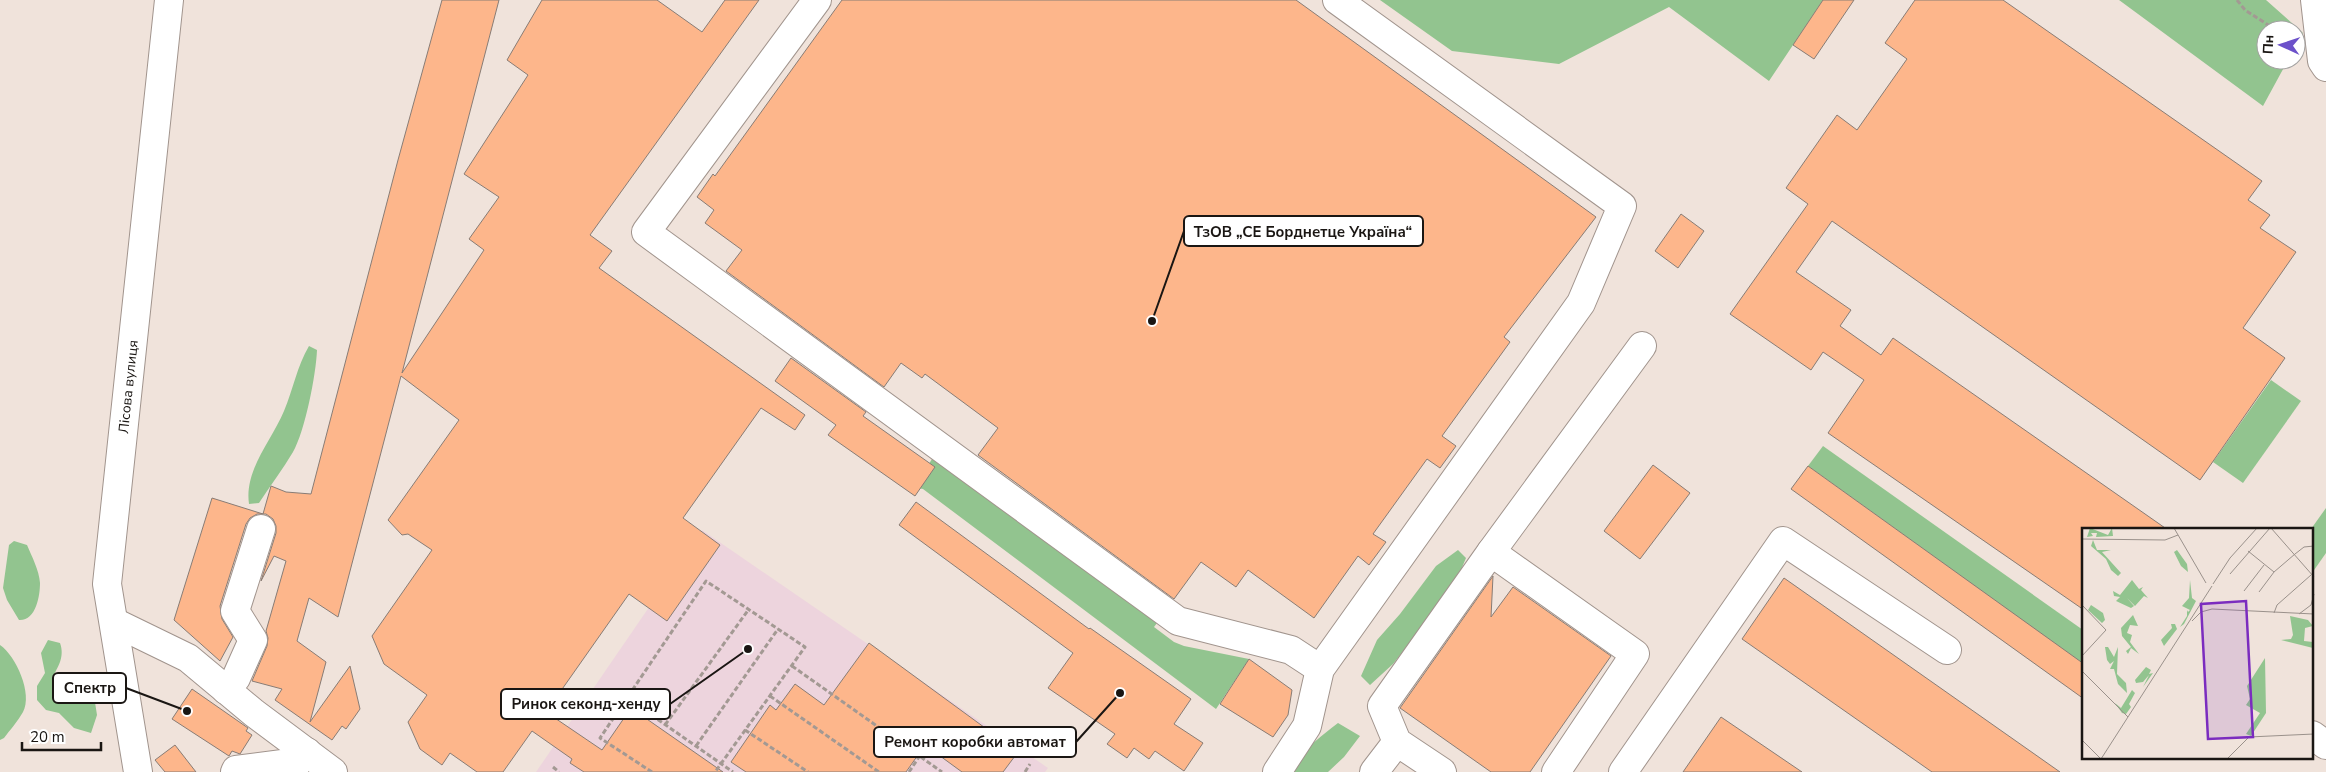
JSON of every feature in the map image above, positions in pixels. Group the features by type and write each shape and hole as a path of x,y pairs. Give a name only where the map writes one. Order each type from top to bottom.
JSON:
{"street":[{"name":"Лісова вулиця","path":"138,772 107,584 169,0"},
{"path":"817,0 646,232 1178,621 1291,650 1320,670"},
{"path":"1277,772 1307,726 1320,670 1581,304 1622,206 1337,0"},
{"path":"2315,0 2322,61 2326,67"},
{"path":"1442,772 1397,742 1382,706 1491,552 1642,346"},
{"path":"226,690 236,678 253,640 235,611 261,528"},
{"path":"1622,772 1783,541 1947,650"},
{"path":"1491,552 1635,654 1556,772"},
{"path":"114,622 188,658 226,690 333,772"},
{"path":"2314,736 2326,745"},
{"path":"1374,772 1397,742"},
{"path":"235,772 236,770 298,762 307,752"}],"path":[{"path":"2237,0 2245,10 2260,20"},
{"path":"652,772 600,738 706,581 805,647 715,772"},
{"path":"665,725 749,610"},
{"path":"696,746 778,629"},
{"path":"792,666 942,772"},
{"path":"770,696 879,772"},
{"path":"627,698 733,772"},
{"path":"745,730 808,772"},
{"path":"909,772 919,757"},
{"path":"1025,772 1030,764"},
{"path":"552,767 559,772"}],"shaded area":[{"path":"702,530 1048,768 1045,772 536,772"}],"green space":[{"path":"1380,0 1823,0 1769,81 1669,7 1559,64 1452,51"},
{"path":"2119,0 2266,0 2288,20 2256,20 2256,70 2283,70 2263,106"},
{"path":"309,346 317,350 312,388 302,431 293,452 259,503 249,504 249,491 255,467 284,411 301,362"},
{"path":"2271,380 2301,401 2243,483 2213,462"},
{"path":"1823,446 2082,629 2082,663 1808,466"},
{"path":"932,459 1157,623 1154,627 1174,642 1184,646 1249,659 1216,709 923,489 918,488 917,483"},
{"path":"2326,508 2326,553 2314,570 2314,528 2312,528"},
{"path":"14,541 27,545 37,568 40,583 36,607 29,616 19,620 7,600 3,588 9,545"},
{"path":"1458,550 1466,558 1455,584 1393,664 1370,685 1361,676 1377,640 1400,614 1436,566"},
{"path":"48,640 60,643 62,653 52,678 55,684 94,696 97,715 91,733 74,728 59,713 46,710 37,700 37,686 45,673 41,653"},
{"path":"0,645 6,650 17,666 24,686 26,704 16,722 4,738 0,740"},
{"path":"1338,723 1360,736 1344,757 1328,772 1289,772 1317,739"}],"building":[{"path":"442,0 499,0 402,373 484,250 469,239 499,197 464,174 528,75 507,60 542,0 657,0 702,32 725,0 759,0 590,235 612,251 599,268 805,415 795,430 761,408 683,518 720,545 667,621 629,594 546,712 602,750 631,708 723,772 584,772 570,763 572,759 532,731 503,772 477,772 450,753 442,765 420,749 408,722 427,695 384,664 372,636 432,550 408,534 402,535 388,520 459,420 401,376 338,617 309,598 297,641 326,662 310,722 350,666 360,709 346,729 342,726 332,740 275,700 282,689 252,681 267,646 268,638 266,631 286,561 274,556 261,581 276,533 273,519 263,514 271,486 286,492 311,494 398,160"},
{"path":"842,0 1296,0 1596,217 1504,337 1510,342 1442,436 1456,446 1440,468 1427,459 1373,534 1386,542 1369,565 1358,556 1314,618 1248,570 1236,587 1201,562 1174,599 978,455 998,428 925,374 922,378 901,363 884,387 726,271 742,250 705,223 714,210 697,197 713,174 715,176"},
{"path":"1823,0 1854,0 1814,59 1793,45"},
{"path":"1915,0 2003,0 2262,181 2248,200 2270,215 2260,228 2296,252 2243,328 2285,358 2200,480 1832,221 1796,272 1851,310 1840,326 1881,355 1893,338 2165,528 2082,528 2082,609 1828,433 1864,380 1823,352 1811,370 1730,314 1808,204 1786,188 1837,115 1857,130 1907,59 1885,43"},
{"path":"1681,214 1704,231 1678,268 1655,251"},
{"path":"791,358 866,412 863,416 935,467 915,496 828,435 836,425 775,381"},
{"path":"1653,465 1690,493 1640,559 1604,531"},
{"path":"1808,466 2082,663 2082,698 1791,489"},
{"path":"212,498 263,514 257,514 250,518 246,524 220,606 222,619 233,637 220,661 174,620"},
{"path":"916,502 1089,629 1191,699 1174,724 1203,743 1184,771 1155,751 1149,759 1134,748 1127,758 1107,744 1115,734 1048,688 1073,653 899,525"},
{"path":"1493,576 1491,617 1513,587 1611,656 1530,772 1491,772 1400,708"},
{"path":"1784,578 2060,772 1932,772 1742,639"},
{"path":"869,643 1018,752 1003,772 962,772 925,745 906,772 746,772 731,762 770,705 776,710 795,684 824,705"},
{"path":"1249,659 1292,690 1288,715 1273,737 1220,704"},
{"path":"192,689 248,728 246,731 252,735 240,754 232,751 229,756 172,719"},
{"path":"1721,717 1802,772 1683,772"},
{"path":"175,745 196,772 165,772 155,760"}],"place":[{"name":"ТзОВ „СЕ Борднетце Україна“","path":"1152,321"},
{"name":"Ринок секонд-хенду","path":"748,649"},
{"name":"Ремонт коробки автомат","path":"1120,693"},
{"name":"Спектр","path":"187,711"}]}
